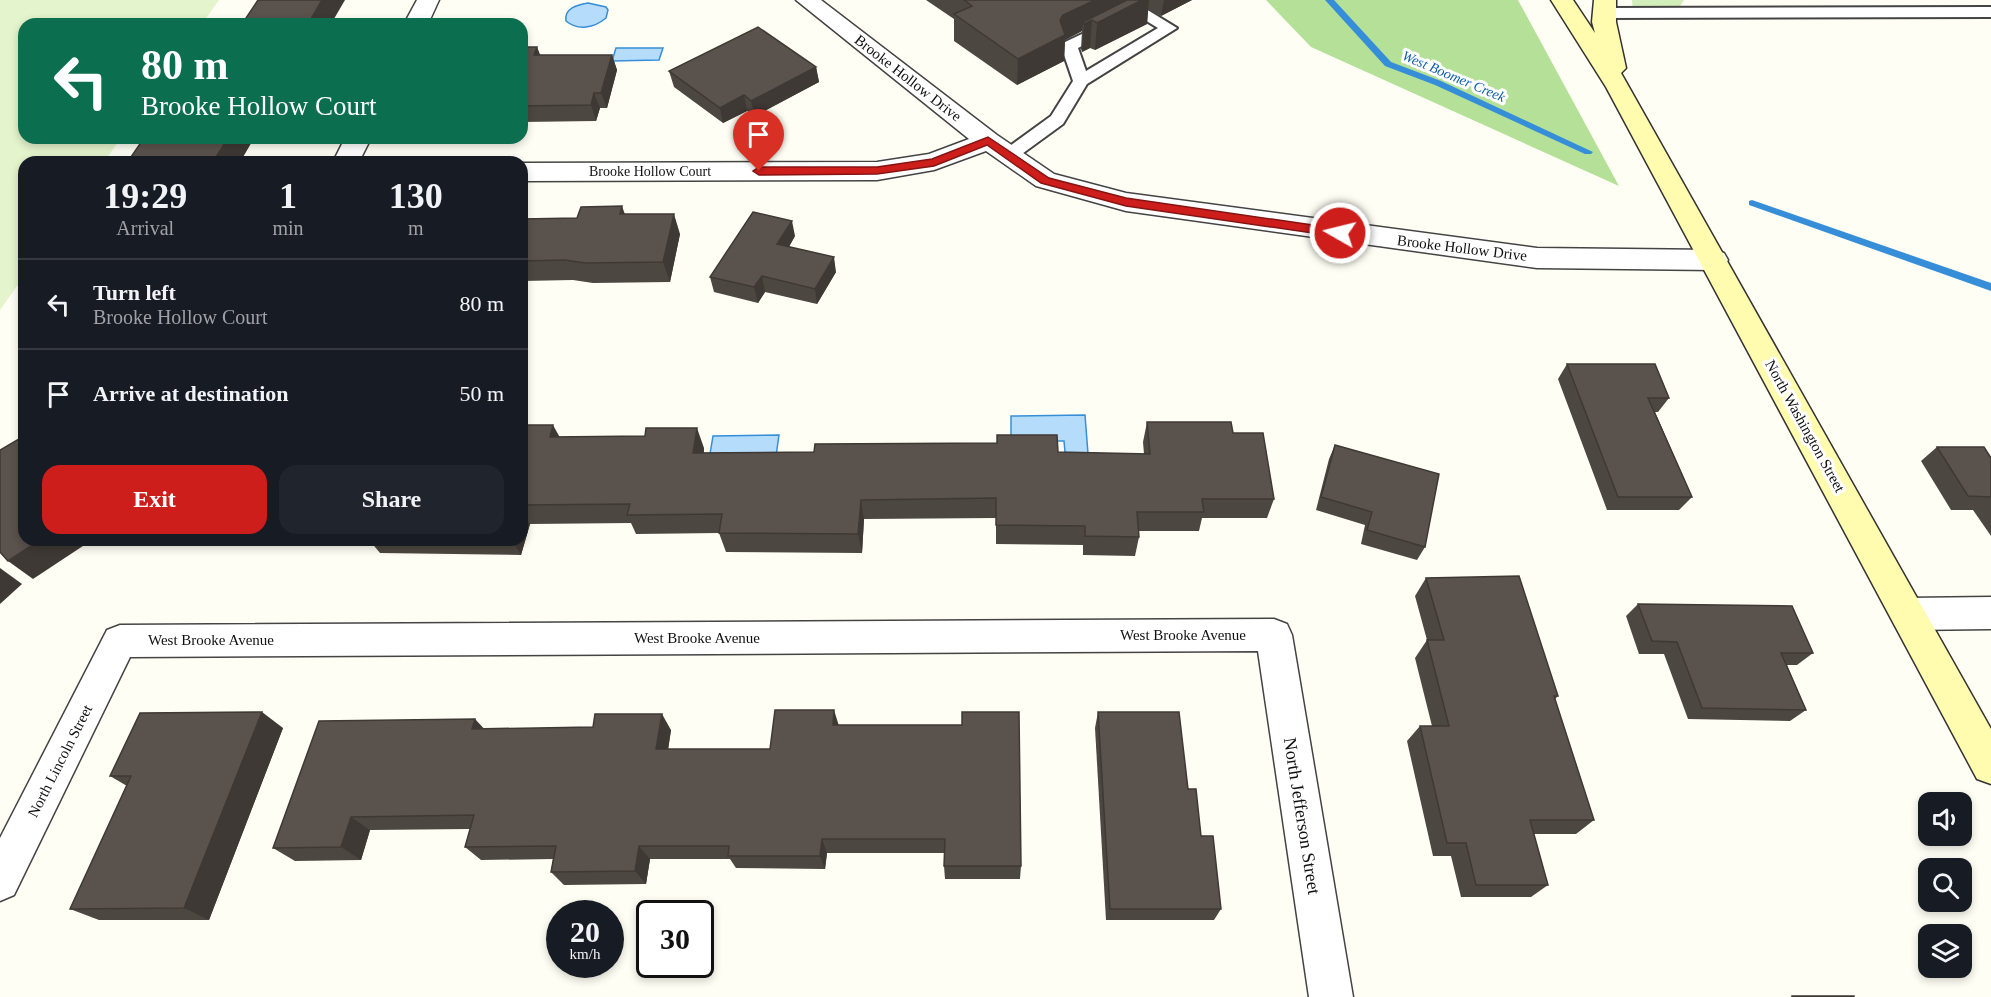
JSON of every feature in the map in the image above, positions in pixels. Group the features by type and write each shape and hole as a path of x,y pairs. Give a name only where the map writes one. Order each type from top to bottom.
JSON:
{"main road":[{"name":"North Washington Street","path":"1562,0 1618,87 1991,766"},
{"name":"North Washington Street","path":"1605,7 1604,22 1618,87"}],"street":[{"path":"419,18 428,0"},
{"name":"Brooke Hollow Drive","path":"807,0 999,148 1045,180 1126,202 1538,258 1714,260"},
{"name":"Brooke Hollow Court","path":"528,172 877,171 999,148"},
{"path":"1908,614 1991,613"},
{"name":"West Brooke Avenue","path":"120,641 1274,635"},
{"name":"North Jefferson Street","path":"1274,635 1330,997"},
{"name":"North Lincoln Street","path":"0,881 120,641"}],"lane":[{"path":"1948,0 1960,12"},
{"path":"1605,7 1757,6 1991,12"},
{"path":"999,148 1058,120 1081,81 1169,28 1141,11 1069,46 1081,81"}],"green space":[{"path":"0,0 219,0 206,18 18,18 18,144 117,144 108,156 18,156 18,284 0,310"},
{"path":"1266,0 1518,0 1619,186 1311,47"},
{"path":"1632,0 1684,0 1679,8 1633,13"}],"water":[{"path":"588,3 606,7 608,10 606,18 586,27 576,26 566,21 569,10"},
{"path":"616,48 663,48 659,60 612,61"},
{"path":"1085,415 1088,454 1065,452 1064,441 1015,441 1011,437 1011,416"},
{"path":"779,435 776,456 709,460 713,436"}],"building":[{"path":"258,0 322,0 312,18 246,18"},
{"path":"964,0 1095,0 1063,15 1060,20 1065,35 1018,59 954,14 972,6"},
{"path":"1127,0 1142,0 1097,23 1092,20 1084,24 1083,22"},
{"path":"758,27 816,67 751,101 744,95 720,108 669,71"},
{"path":"528,47 537,47 534,55 612,55 601,93 594,93 591,105 528,106"},
{"path":"140,144 224,144 217,156 132,156"},
{"path":"622,206 620,214 674,214 663,262 528,261 528,219 577,218 581,207"},
{"path":"753,212 792,221 777,244 834,257 815,289 762,276 754,287 710,277"},
{"path":"1567,364 1655,364 1669,398 1648,398 1692,497 1618,497"},
{"path":"1147,422 1231,422 1233,433 1263,433 1274,499 1202,499 1204,512 1137,512 1139,537 1085,536 1085,526 996,525 996,498 861,500 858,534 719,533 722,514 627,515 630,504 528,505 528,425 553,425 550,437 645,436 646,428 697,428 693,453 814,452 815,444 997,443 997,435 1057,435 1058,452 1150,454"},
{"path":"18,440 18,546 31,546 8,561 0,552 0,450"},
{"path":"1335,445 1439,474 1425,547 1367,530 1372,512 1321,497"},
{"path":"1937,447 1984,447 1991,458 1991,497 1968,496"},
{"path":"1519,576 1558,696 1554,696 1594,820 1530,820 1548,885 1476,885 1466,843 1447,843 1420,726 1449,726 1427,640 1444,640 1426,578"},
{"path":"1638,604 1792,606 1813,653 1781,653 1806,710 1702,708 1677,642 1652,641"},
{"path":"775,710 834,710 833,725 962,725 962,712 1019,712 1021,866 944,866 945,839 822,839 820,856 728,856 729,846 639,846 635,871 551,872 556,846 465,847 474,815 351,817 341,847 273,848 319,721 475,719 472,729 593,727 595,714 662,714 656,749 770,749"},
{"path":"262,712 184,908 70,909 131,776 110,776 140,713"},
{"path":"1098,712 1179,712 1188,789 1196,789 1201,836 1213,836 1221,909 1110,909"},
{"path":"1854,996 1854,997 1792,997"}],"waterway":[{"name":"West Boomer Creek","path":"1329,0 1388,64 1438,83 1588,152"},
{"path":"1752,203 1991,287"}],"route":[{"path":"759,171 877,171 934,162 988,141 1045,180 1126,202 1340,233"}]}
